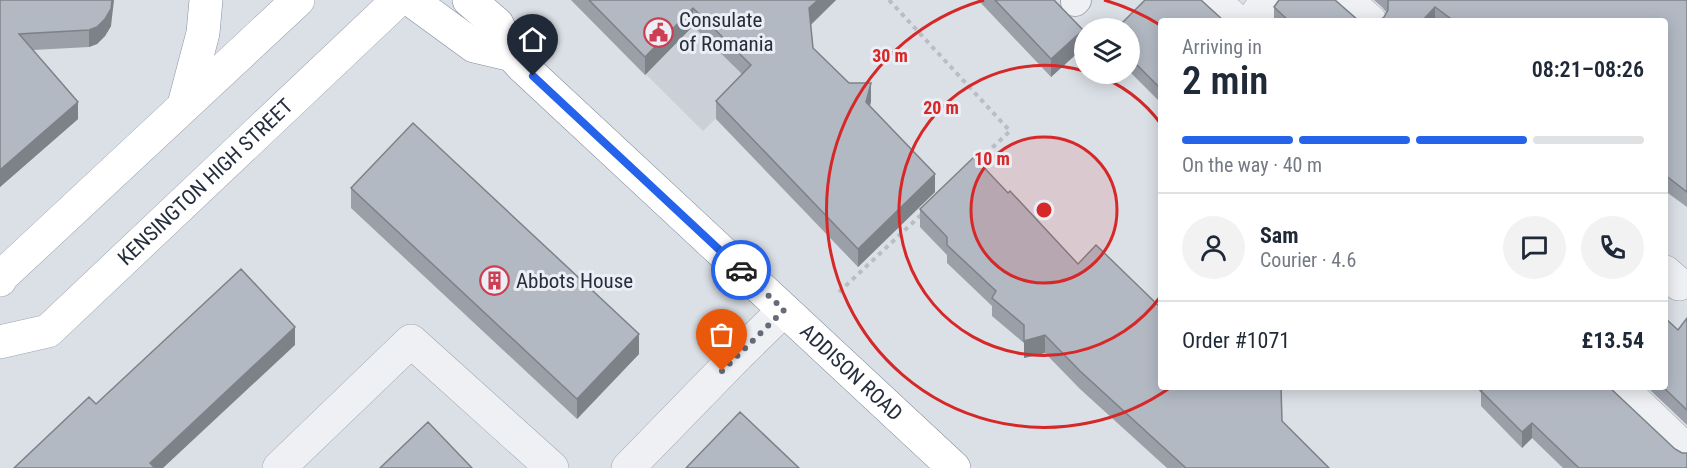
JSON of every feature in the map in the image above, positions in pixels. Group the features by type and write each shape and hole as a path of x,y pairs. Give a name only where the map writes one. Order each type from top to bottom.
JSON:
{"main road":[{"path":"184,105 203,33 206,0"},
{"path":"0,280 298,0"},
{"name":"KENSINGTON HIGH STREET","path":"0,342 48,331 398,0"},
{"name":"ADDISON ROAD","path":"411,0 474,46 512,55"},
{"name":"ADDISON ROAD","path":"469,0 497,24 512,55 954,468"}],"street":[{"path":"1214,0 1233,18"},
{"path":"1254,18 1267,0"},
{"path":"1346,0 1367,18"},
{"path":"628,468 784,310"},
{"path":"279,468 411,341 552,468"},
{"path":"1623,390 1687,451"}],"path":[{"path":"889,0 1010,131 975,163"},
{"path":"839,292 924,212"}],"shaded area":[{"path":"571,0 832,0 834,2 703,131"}],"building":[{"path":"0,0 112,0 111,9 105,19 97,27 89,30 19,34 78,102 0,170"},
{"path":"589,0 818,0 809,8 813,48 849,83 871,83 866,102 935,174 858,249 716,101 751,65 693,8 645,57"},
{"path":"995,0 1054,0 1074,21 1074,38 1051,59"},
{"path":"1145,0 1201,0 1221,18 1158,18 1158,86 1140,68 1140,18 1127,18"},
{"path":"1279,0 1335,0 1356,18 1286,18 1274,7"},
{"path":"1388,0 1687,0 1687,192 1668,177 1668,18 1450,18 1435,7 1425,18 1383,18 1388,10"},
{"name":"Abbots House","path":"413,123 639,334 577,399 351,188"},
{"path":"974,157 1008,193 1010,191 1078,264 1096,245 1158,305 1158,390 1281,390 1282,421 1329,468 1186,468 1080,371 1045,335 1024,341 1024,325 992,298 996,291 947,245 947,237 920,209"},
{"path":"241,269 295,327 150,463 155,468 14,468 89,397 96,404"},
{"path":"1687,318 1687,410 1666,390 1668,390 1668,321 1678,330"},
{"path":"1612,390 1675,449 1687,453 1687,468 1579,468 1532,423 1522,432 1481,391"},
{"path":"740,412 799,468 686,468"},
{"path":"428,422 472,468 380,468"}],"way so far":[{"path":"722,371 784,310 741,270"}],"place":[{"name":"Consulate of Romania","path":"658,32"},
{"name":"Abbots House","path":"495,281"}],"route":[{"path":"533,76 741,270"}]}
